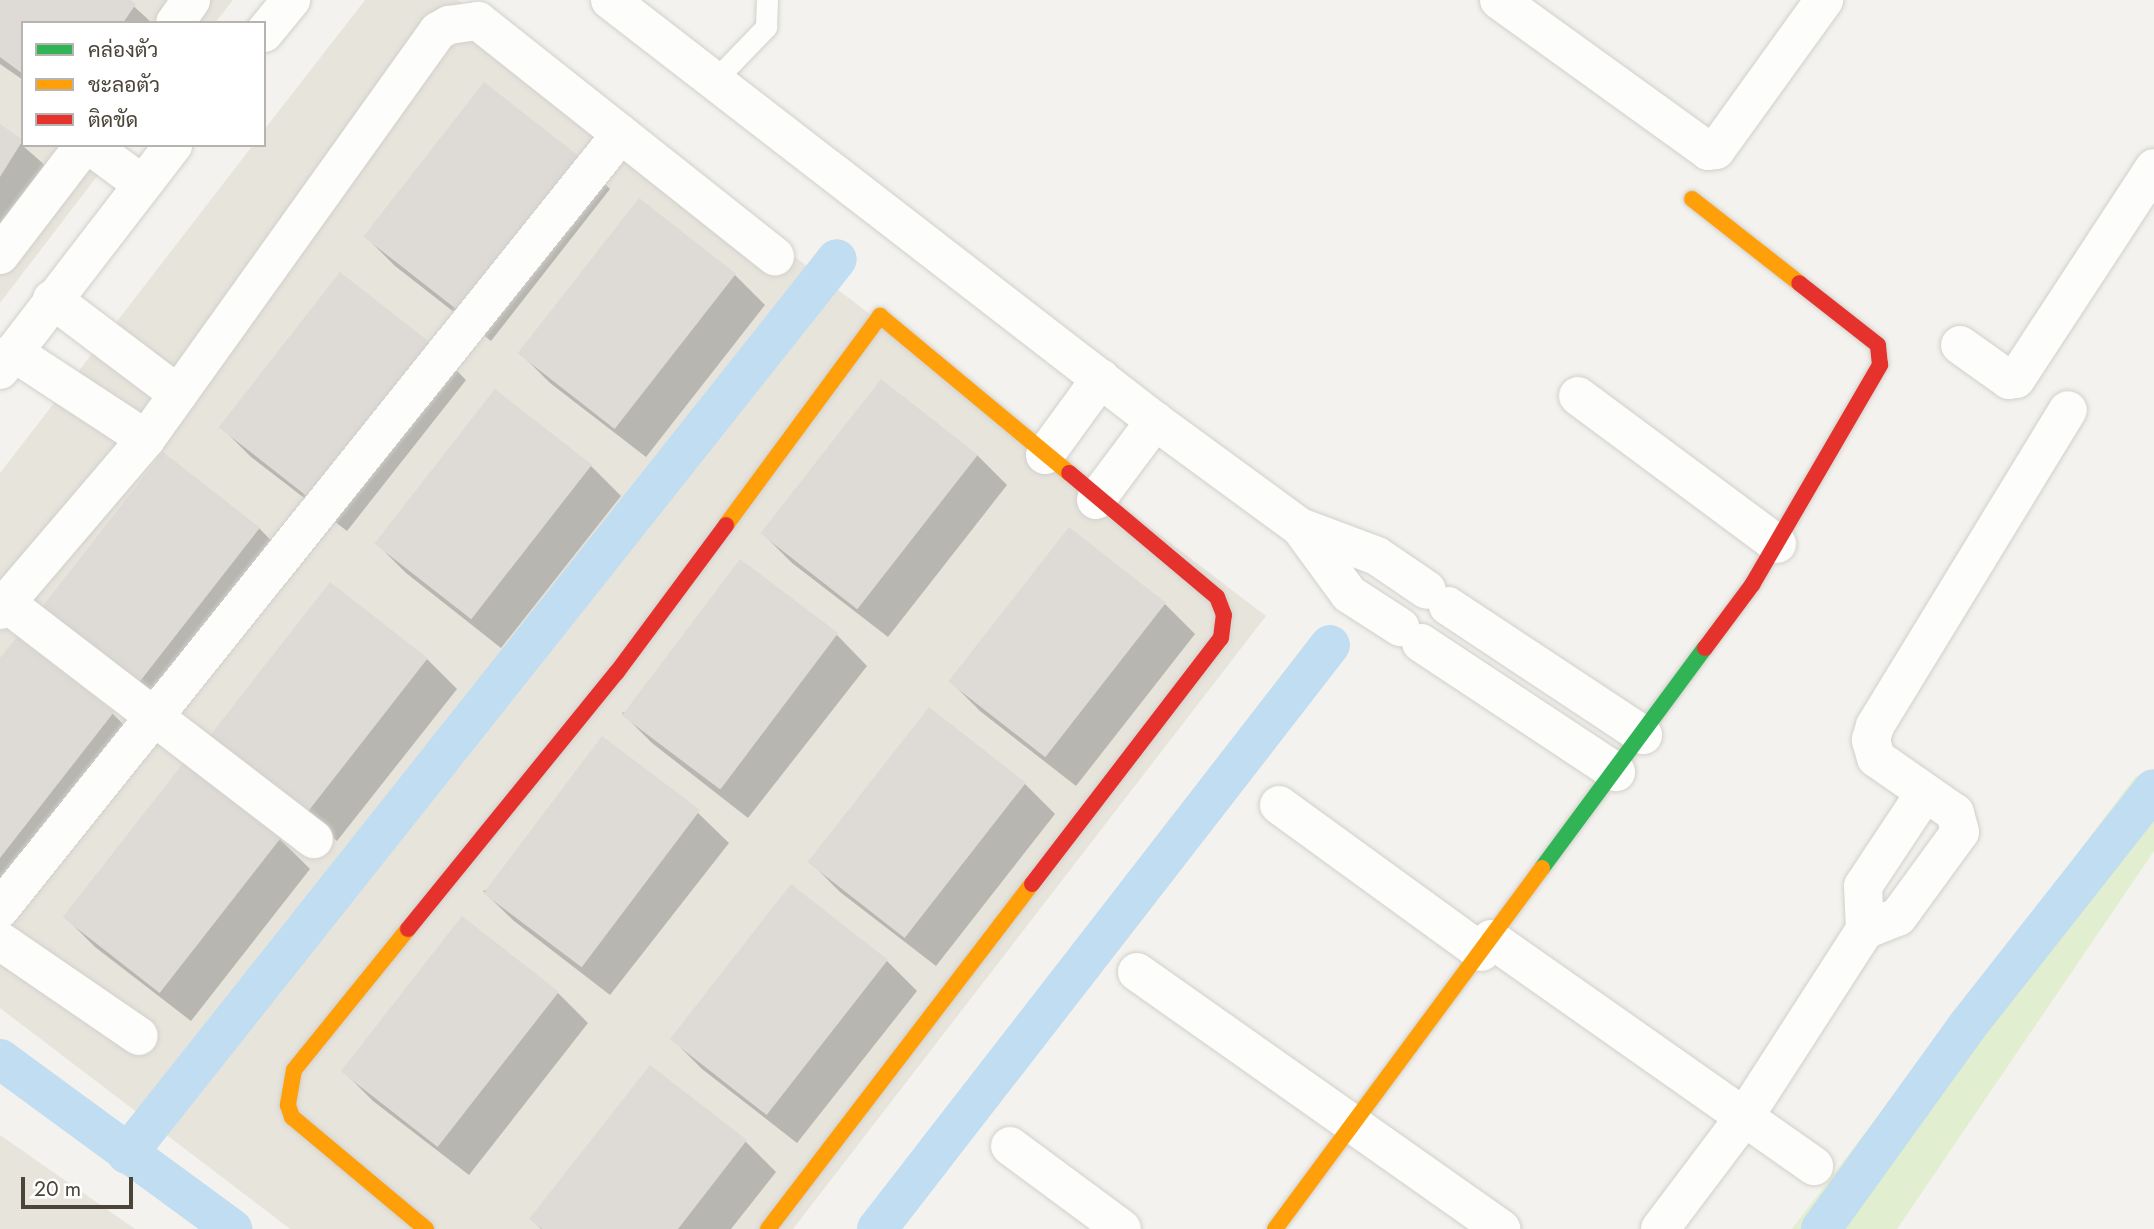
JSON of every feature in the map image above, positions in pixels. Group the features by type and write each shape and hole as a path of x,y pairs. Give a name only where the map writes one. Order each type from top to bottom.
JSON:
{"street":[{"path":"176,21 191,0"},
{"path":"266,31 291,0"},
{"path":"610,0 1155,421 1300,527 1377,556 1643,735"},
{"path":"1499,0 1708,151 1716,150 1825,0"},
{"path":"314,839 3,606 146,439 439,31 461,20 478,21 775,256"},
{"path":"0,909 621,134"},
{"path":"0,256 85,147"},
{"path":"90,147 142,184"},
{"path":"146,439 7,361 171,147"},
{"path":"1960,345 2009,380 2016,379 2154,167"},
{"path":"1275,1229 1643,735 1777,544 1874,381 1880,365 1878,345 1692,199"},
{"path":"52,299 178,394"},
{"path":"426,1229 292,1116 288,1105 294,1070 617,672 880,316 1096,500 1217,597 1224,615 1221,638 768,1229"},
{"path":"1045,455 1101,378"},
{"path":"1578,396 1777,544"},
{"path":"1865,930 1898,917 1960,832 1955,813 1924,794 1876,758 1871,740 1875,726 2068,410"},
{"path":"1096,500 1155,421"},
{"path":"1300,527 1349,594 1616,772"},
{"path":"1660,1229 1743,1119 1865,930 1863,886 1924,794"},
{"path":"1279,805 1814,1166"},
{"path":"0,941 139,1036"},
{"path":"1138,972 1501,1229"},
{"path":"1010,1146 1122,1229"}],"lane":[{"path":"715,80 765,27 767,0"}],"shaded area":[{"path":"0,0 233,0 217,21 21,21 21,147 119,147 0,303"},
{"path":"365,0 458,0 1266,616 793,1229 290,1229 0,1008 0,473 251,147 266,147 266,127"},
{"path":"0,1135 135,1229 0,1229"}],"green space":[{"path":"2136,776 2154,783 2154,851 1897,1229 1792,1229"}],"building":[{"path":"0,0 130,0 136,4 124,21 21,21 21,73 0,57"},
{"path":"484,82 581,158 460,312 363,236"},
{"path":"0,124 21,139 21,143 0,177"},
{"path":"639,198 736,274 615,429 518,353"},
{"path":"340,272 437,348 316,503 219,427"},
{"path":"881,379 978,455 857,609 760,533"},
{"path":"495,389 592,465 471,619 374,543"},
{"path":"163,452 260,528 139,682 42,606"},
{"path":"1069,527 1166,603 1045,757 948,681"},
{"path":"740,559 838,633 720,790 622,716"},
{"path":"330,582 428,658 306,814 209,737"},
{"path":"17,637 114,712 0,858 0,658"},
{"path":"929,707 1026,783 905,938 808,862"},
{"path":"602,736 700,810 582,967 483,893"},
{"path":"184,762 281,838 160,993 63,917"},
{"path":"791,884 888,960 767,1115 670,1039"},
{"path":"462,916 559,992 438,1147 341,1071"},
{"path":"650,1065 747,1140 678,1229 542,1229 529,1219"}],"waterway":[{"path":"127,1154 837,259"},
{"path":"877,1229 1330,645"},
{"path":"1821,1229 1968,1025 2154,789"},
{"path":"0,1059 232,1229"}],"traffic: fast":[{"path":"1542,868 1705,648"}],"traffic: slow":[{"path":"1692,199 1799,283"},
{"path":"726,525 880,316 1069,473"},
{"path":"1275,1229 1542,868"},
{"path":"768,1229 1032,884"},
{"path":"408,929 294,1070 288,1105 292,1117 426,1229"}],"traffic: jam":[{"path":"1705,648 1752,585 1880,365 1878,345 1799,283"},
{"path":"1032,884 1221,638 1224,615 1217,597 1069,473"},
{"path":"408,929 617,672 726,525"}]}
